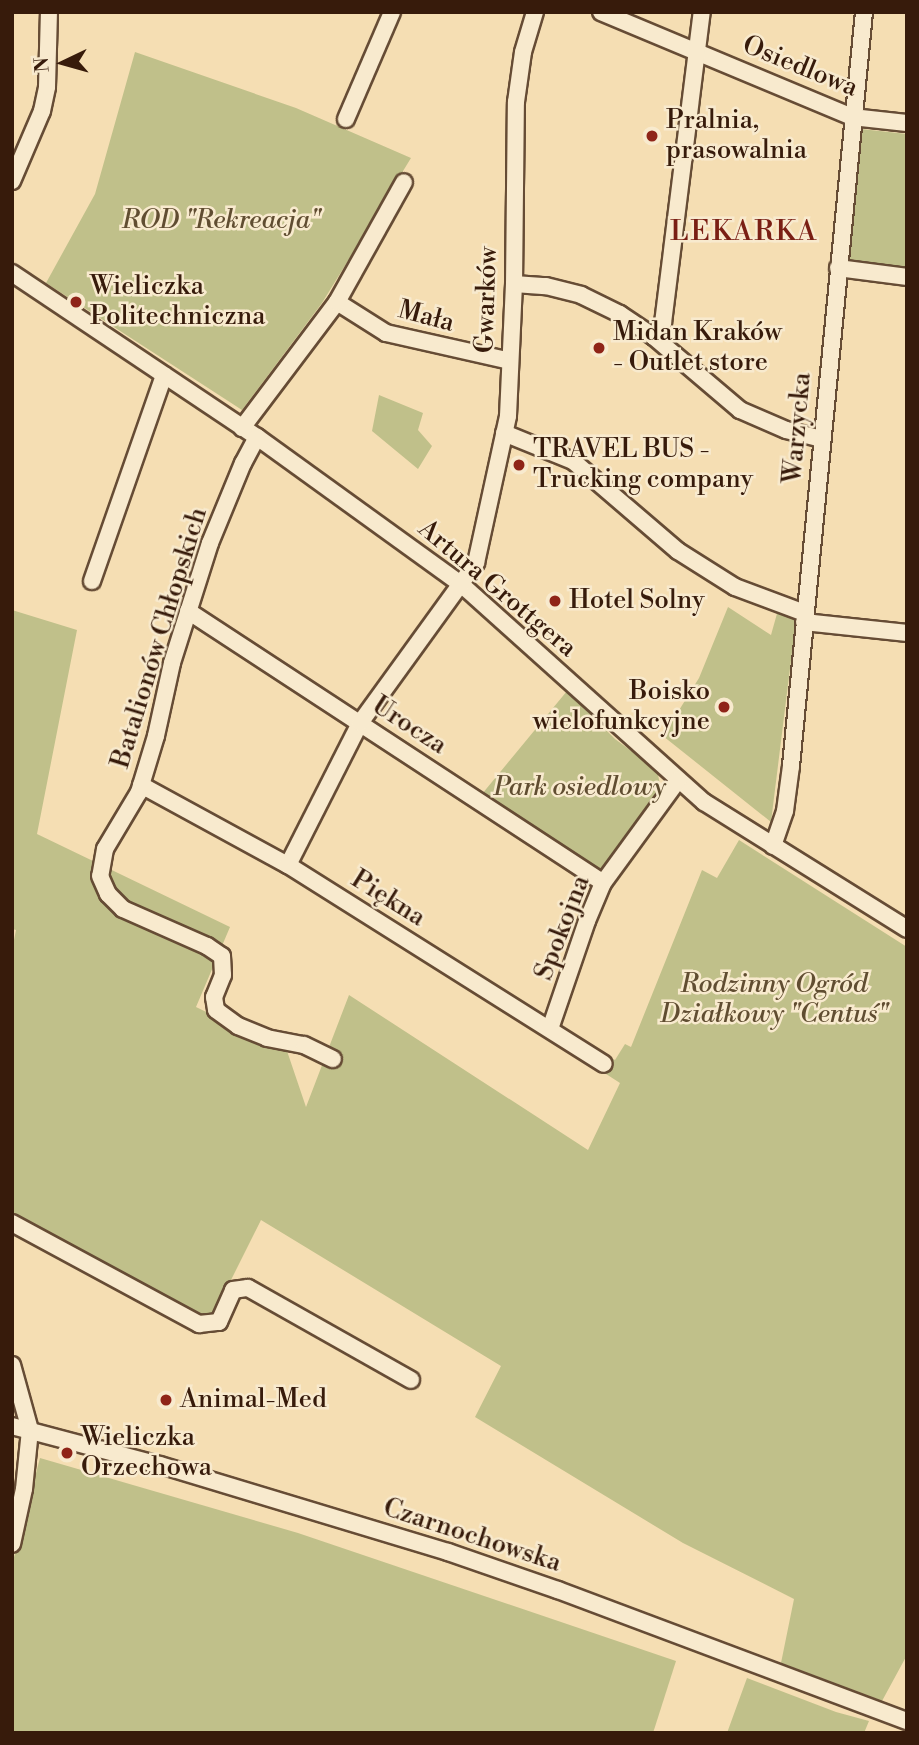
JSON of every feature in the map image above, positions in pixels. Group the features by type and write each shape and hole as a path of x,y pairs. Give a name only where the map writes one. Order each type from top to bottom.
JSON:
{"street":[{"path":"12,181 42,111 47,87 49,12"},
{"path":"346,119 392,12"},
{"name":"Gwarków","path":"288,865 360,723 476,563 504,433 514,284 516,102 523,52 536,12"},
{"name":"Osiedlowa","path":"601,12 852,117 907,123"},
{"path":"654,337 663,323 702,12"},
{"name":"Warzycka","path":"773,846 785,811 864,12"},
{"path":"242,428 337,302 404,182"},
{"path":"838,268 907,276"},
{"name":"Artura Grottgera","path":"12,273 257,438 462,585 678,780 721,814 907,929"},
{"path":"514,284 546,286 581,295 635,322 740,410 786,429 822,439"},
{"name":"Mała","path":"337,302 386,333 510,361"},
{"path":"92,581 164,375"},
{"path":"504,433 573,461 678,551 735,587 805,617 907,634"},
{"name":"Batalionów Chłopskich","path":"257,438 243,463 210,542 188,611 141,785 105,849 100,876 108,894 123,909 207,946 222,956 223,975 214,997 216,1010 238,1026 267,1038 304,1045 333,1059"},
{"name":"Urocza","path":"188,611 603,883"},
{"name":"Spokojna","path":"550,1029 603,883 678,780"},
{"name":"Piękna","path":"141,785 288,865 604,1064"},
{"path":"12,1223 199,1324 219,1322 233,1290 248,1288 411,1380"},
{"path":"12,1365 30,1430 24,1489 12,1544"},
{"name":"Czarnochowska","path":"12,1426 160,1465 448,1552 558,1590 907,1721"}],"green space":[{"name":"ROD \"Rekreacja\"","path":"135,52 296,108 411,158 322,303 242,410 46,283 95,194"},
{"path":"861,129 907,134 907,271 849,264"},
{"path":"379,395 423,413 418,430 432,446 418,469 372,431"},
{"name":"Boisko wielofunkcyjne","path":"728,607 771,635 778,610 796,620 771,822 663,736 699,678"},
{"name":"Rodzinny Ogród Działkowy \"Centuś\"","path":"12,610 77,630 37,834 230,927 196,1007 287,1051 306,1107 349,995 588,1150 620,1083 603,1072 611,1058 615,1060 625,1044 631,1047 702,870 717,878 739,840 907,947 907,1655 882,1701 781,1663 794,1599 683,1543 475,1417 501,1366 261,1220 213,1316 196,1319 12,1216 12,950 16,930 12,929"},
{"name":"Park osiedlowy","path":"567,691 615,739 657,770 661,789 612,864 599,870 561,851 482,794"},
{"path":"40,1458 298,1533 676,1661 653,1733 12,1733 12,1565"},
{"path":"747,1678 836,1712 869,1721 864,1733 727,1733"}],"place":[{"name":"Pralnia, prasowalnia","path":"652,136"},
{"name":"Wieliczka Politechniczna","path":"76,302"},
{"name":"Midan Kraków - Outlet store","path":"599,348"},
{"name":"TRAVEL BUS - Trucking company","path":"519,465"},
{"name":"Hotel Solny","path":"555,601"},
{"name":"Boisko wielofunkcyjne","path":"724,707"},
{"name":"Animal-Med","path":"166,1400"},
{"name":"Wieliczka Orzechowa","path":"67,1453"}],"district":[{"name":"LEKARKA","path":"744,232"}]}
